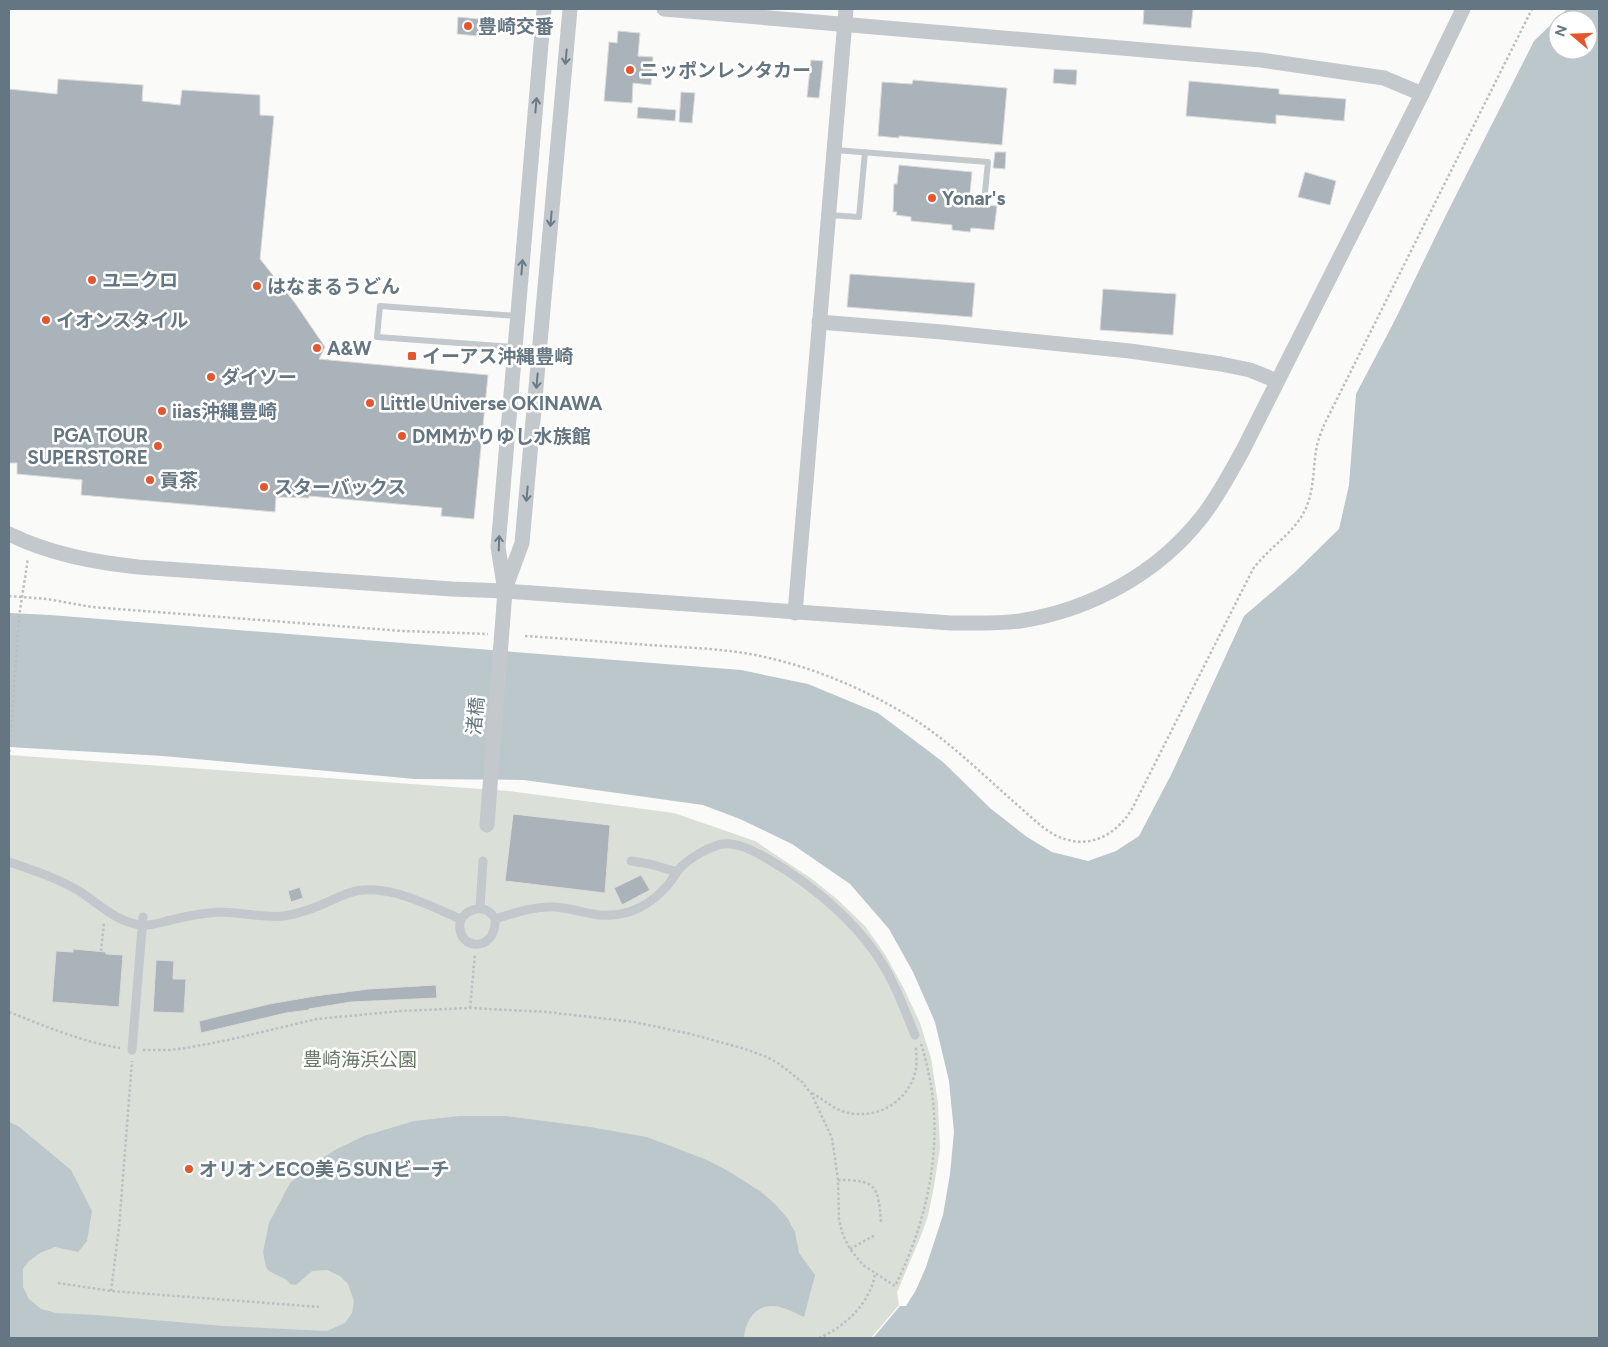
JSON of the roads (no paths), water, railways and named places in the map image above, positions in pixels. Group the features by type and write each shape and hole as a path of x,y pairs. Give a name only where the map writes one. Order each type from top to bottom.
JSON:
{"street":[{"path":"505,591 498,547 544,9"},
{"path":"505,591 522,543 570,9"},
{"path":"664,9 1261,60 1384,78 1422,94"},
{"path":"795,613 846,9"},
{"path":"9,534 30,544 79,559 138,567 951,623 1018,621 1067,610 1098,598 1125,584 1156,563 1200,519 1215,499 1243,450 1463,9"},
{"path":"819,322 1130,351 1221,364 1250,370 1277,381"},
{"name":"渚橋","path":"487,825 505,591"},
{"path":"495,919 528,909 542,907 556,907 591,915 610,916 628,912 643,907 656,898 683,865 707,849 725,843 740,846 757,853 792,874 824,897 848,921 876,955 890,978 915,1035"},
{"path":"630,861 676,872"},
{"path":"9,862 49,876 79,891 126,921 143,921 212,912 256,916 284,916 315,909 349,893 376,890 403,896 461,919"},
{"path":"480,908 483,862"},
{"path":"480,908 495,919 496,926 493,935 482,944 476,945 462,936 459,924 461,919 470,910 480,908"},
{"path":"132,1050 143,921"}],"lane":[{"path":"833,149 988,162 985,192"},
{"path":"828,215 859,217 865,152"},
{"path":"515,347 377,337 378,321 380,306 518,316"}],"place":[{"name":"豊崎交番","path":"468,26"},
{"name":"ニッポンレンタカー","path":"630,70"},
{"name":"Yonar's","path":"932,198"},
{"name":"ユニクロ","path":"92,280"},
{"name":"はなまるうどん","path":"257,286"},
{"name":"イオンスタイル","path":"46,320"},
{"name":"A&W","path":"317,348"},
{"name":"イーアス沖縄豊崎","path":"412,356"},
{"name":"ダイソー","path":"211,377"},
{"name":"Little Universe OKINAWA","path":"370,403"},
{"name":"iias沖縄豊崎","path":"162,411"},
{"name":"DMMかりゆし水族館","path":"402,436"},
{"name":"PGA TOUR SUPERSTORE","path":"158,446"},
{"name":"貢茶","path":"150,480"},
{"name":"スターバックス","path":"264,487"},
{"name":"オリオンECO美らSUNビーチ","path":"189,1169"}],"park label":[{"name":"豊崎海浜公園","path":"360,1059"}]}
